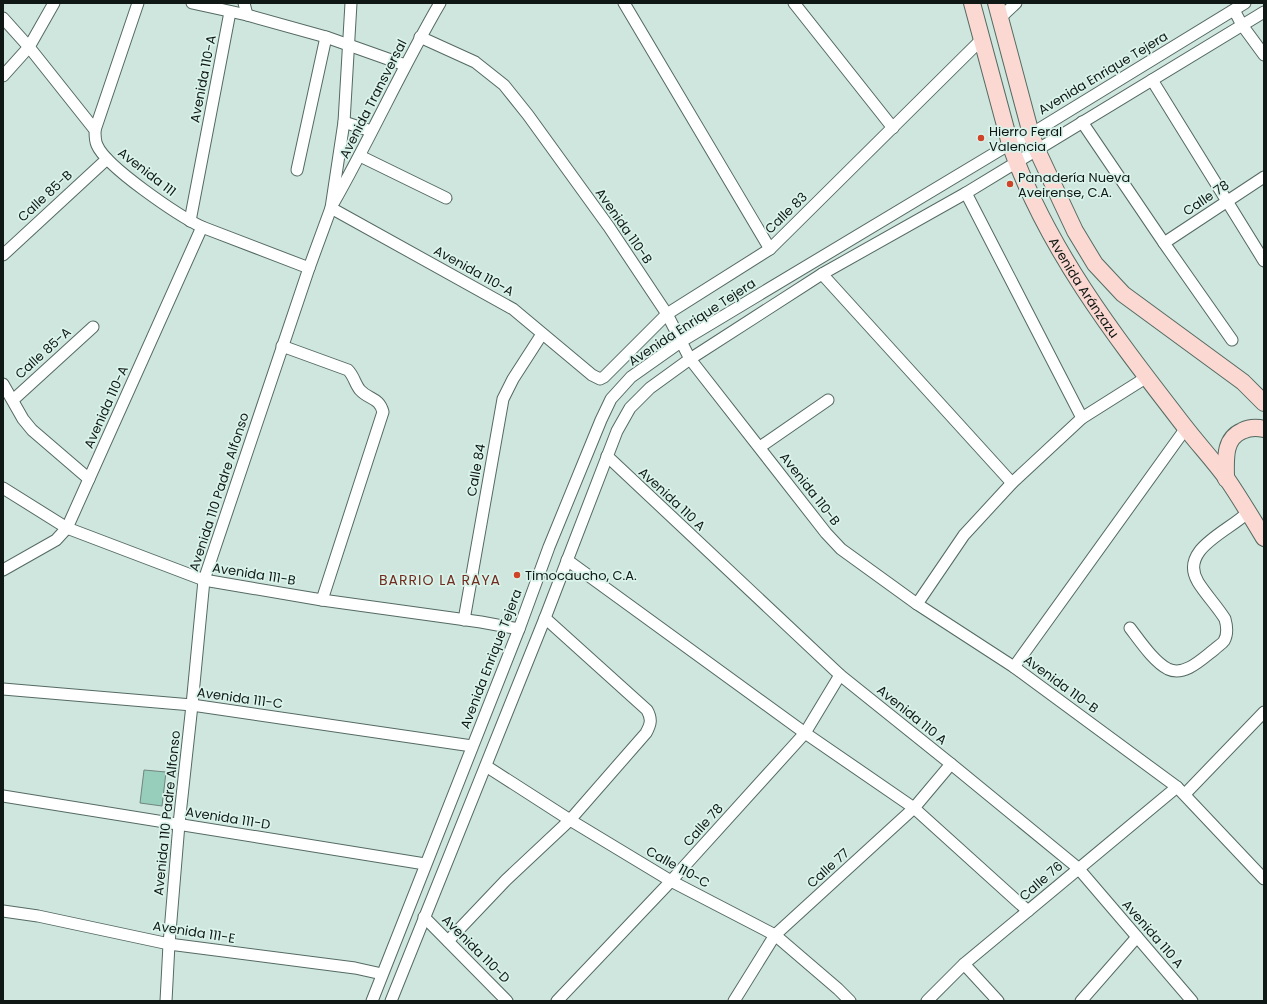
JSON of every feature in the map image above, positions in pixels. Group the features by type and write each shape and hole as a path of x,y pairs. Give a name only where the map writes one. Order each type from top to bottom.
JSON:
{"main road":[{"name":"Avenida Aránzazu","path":"972,3 1010,144 1049,232 1076,278 1147,377 1226,479 1264,538"},
{"name":"Avenida Aránzazu","path":"998,11 1031,134 1037,150 1075,230 1095,264 1123,294 1243,382 1264,403"},
{"path":"1226,479 1227,451 1230,442 1236,434 1249,428 1258,427 1264,429"}],"street":[{"path":"3,76 29,47 54,3"},
{"path":"94,130 138,3"},
{"path":"192,3 247,15 326,37 405,65"},
{"path":"244,3 247,15"},
{"name":"Avenida 110 Padre Alfonso","path":"166,1001 179,824 204,580 282,346 331,208 344,122 351,3"},
{"name":"Avenida Transversal","path":"331,208 360,156 371,131 405,65 440,3"},
{"path":"624,3 770,248"},
{"path":"794,3 893,128"},
{"path":"998,11 1016,3"},
{"name":"Avenida Enrique Tejera","path":"372,1001 601,420 612,399 631,377 682,342 1010,144 1031,134 1245,3"},
{"path":"1234,10 1242,25 1264,55"},
{"name":"Avenida 110-A","path":"190,221 230,12"},
{"path":"391,1001 546,618 566,560 617,431 630,408 650,388 690,359 822,274 966,193 1264,12"},
{"name":"Avenida 111","path":"3,18 29,47 94,130 97,145 107,159 137,185 190,221 202,227 309,268"},
{"path":"297,170 326,37"},
{"name":"Avenida 110-B","path":"420,37 474,62 504,85 528,115 609,227 667,314 690,359 840,549 917,604 1014,667 1181,790 1264,879"},
{"name":"Calle 83","path":"592,375 600,379 604,377 667,314 770,248 981,40"},
{"path":"1152,80 1226,202 1264,261"},
{"path":"344,122 371,131"},
{"path":"1082,122 1232,340"},
{"path":"360,156 446,198"},
{"name":"Calle 85-B","path":"3,254 107,159"},
{"name":"Calle 78","path":"1164,243 1264,177"},
{"path":"966,193 1082,418"},
{"name":"Avenida 110-A","path":"331,208 513,309 592,375"},
{"name":"Avenida 110-A","path":"3,570 56,540 67,528 202,227"},
{"path":"822,274 1012,483"},
{"name":"Calle 85-A","path":"12,400 93,327"},
{"name":"Calle 84","path":"464,620 503,399 510,385 542,334"},
{"path":"282,346 348,370 352,374 360,390 378,402 383,412 322,600"},
{"path":"917,604 964,535 1012,483 1082,418 1147,377"},
{"path":"3,384 23,419 32,430 89,479"},
{"path":"760,447 828,400"},
{"path":"1014,667 1186,428"},
{"name":"Avenida 110 A","path":"607,456 840,675 1078,868 1192,1001"},
{"name":"Avenida 111-B","path":"3,488 67,528 204,580 322,600 519,629"},
{"path":"1130,628 1161,664 1168,669 1175,671 1200,661 1224,641 1227,634 1225,619 1198,581 1194,573 1193,564 1197,553 1207,543 1248,512"},
{"path":"566,560 805,733 914,808 1028,911"},
{"path":"448,941 506,880 570,820 646,733 650,724 651,717 647,710 546,618"},
{"name":"Calle 78","path":"557,1001 671,881 805,733 840,675"},
{"name":"Avenida 111-C","path":"3,689 192,705 472,746"},
{"name":"Calle 76","path":"927,1001 964,964 1078,868 1181,790 1264,712"},
{"name":"Calle 77","path":"734,1001 775,935 914,808 951,764"},
{"name":"Calle 110-C","path":"486,766 570,820 671,881 775,935 850,1001"},
{"name":"Avenida 111-D","path":"3,796 425,864"},
{"name":"Avenida 111-E","path":"3,911 38,916 169,944 354,968 382,974"},
{"name":"Avenida 110-D","path":"424,917 508,1001"},
{"path":"1081,1001 1137,937"},
{"path":"964,964 998,1001"}],"building":[{"path":"144,770 166,772 162,806 140,803"}],"place":[{"name":"Hierro Feral Valencia","path":"981,138"},
{"name":"Panadería Nueva Aveirense, C.A.","path":"1010,184"},
{"name":"Timocaucho, C.A.","path":"517,575"}],"district":[{"name":"BARRIO LA RAYA","path":"440,580"}]}
